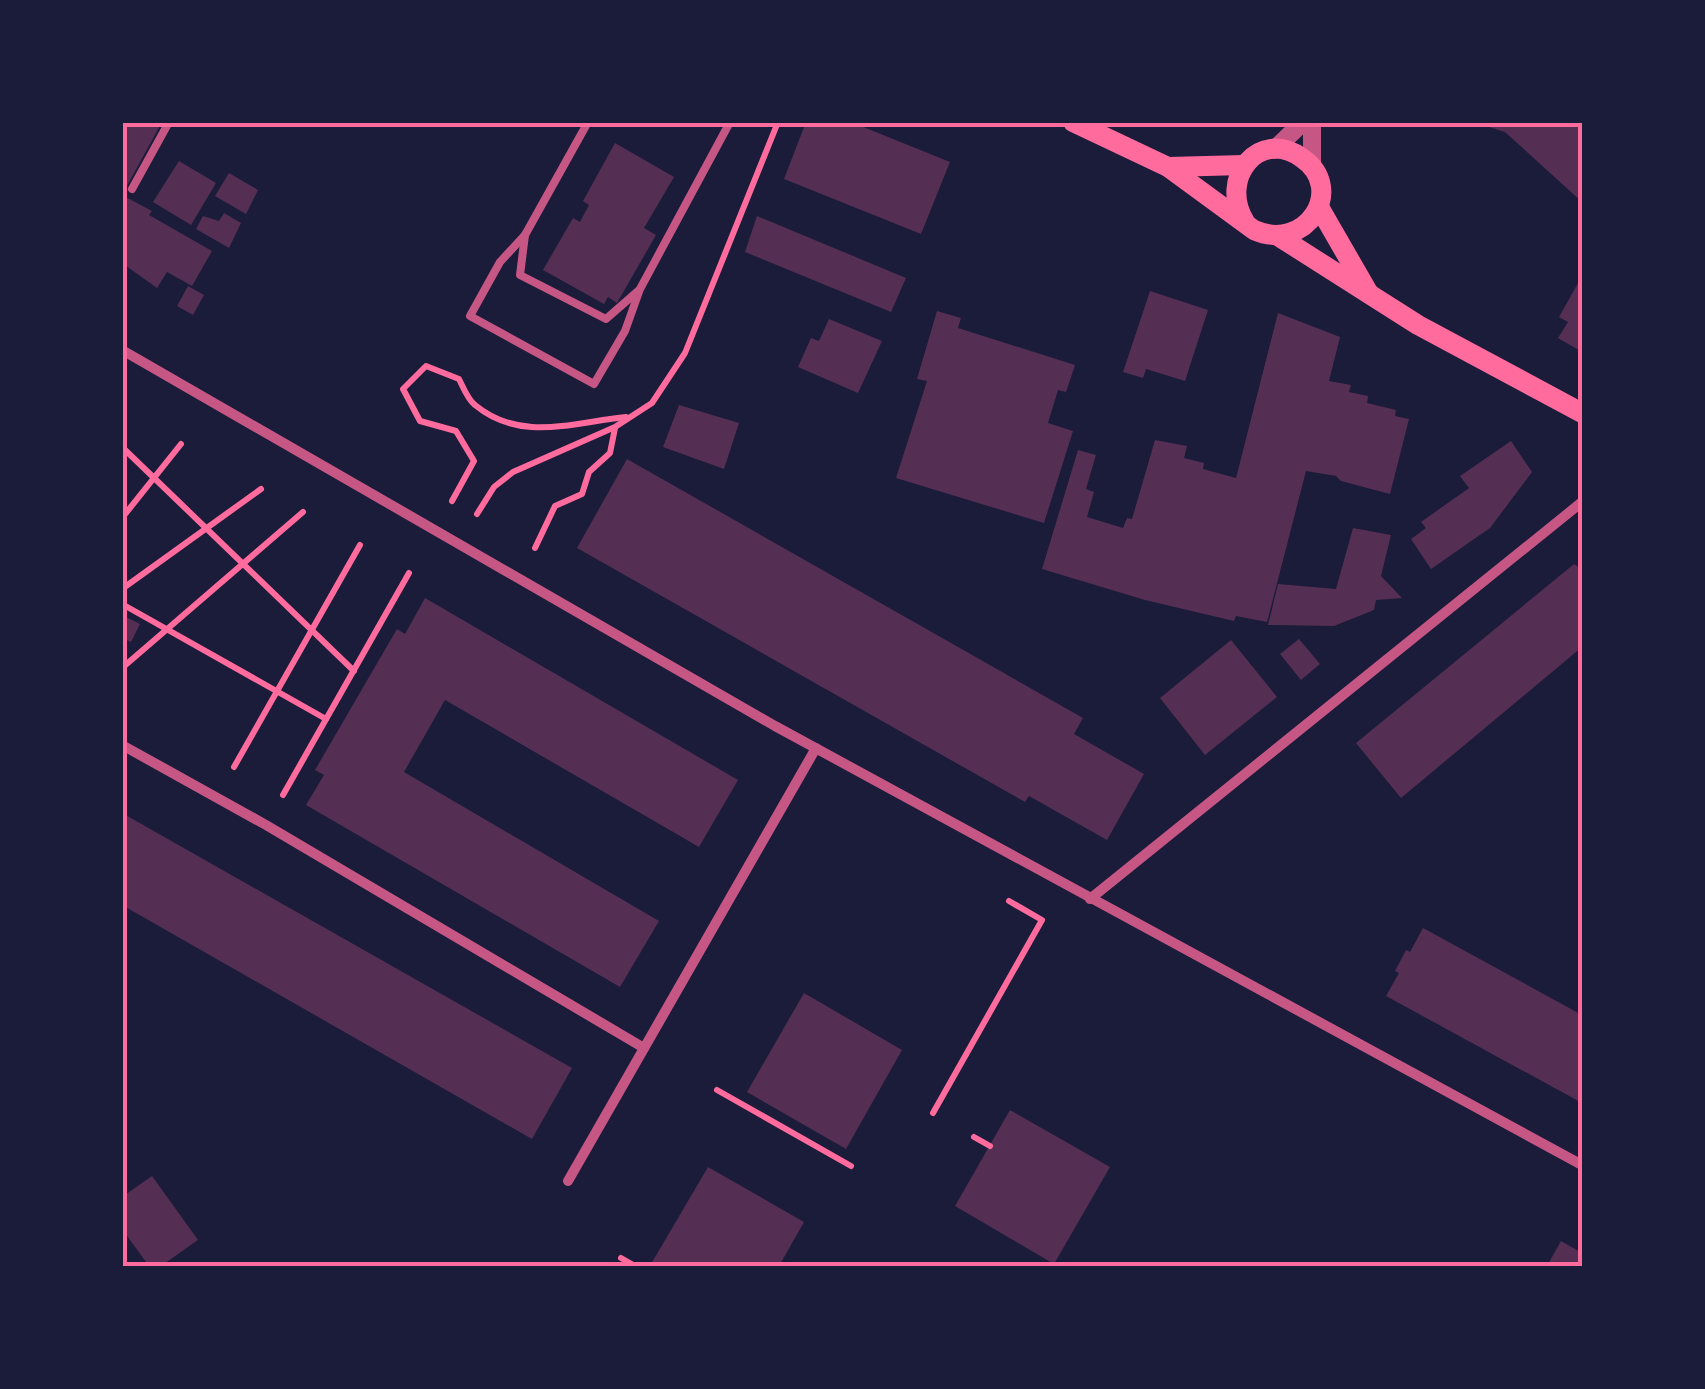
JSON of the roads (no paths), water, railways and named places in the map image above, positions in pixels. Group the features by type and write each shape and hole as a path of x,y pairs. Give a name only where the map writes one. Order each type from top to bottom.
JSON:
{"main road":[{"path":"1073,122 1168,166 1254,230 1278,236 1418,325 1582,413"},
{"path":"1244,222 1234,200 1237,176 1244,165 1262,152 1274,150 1301,156 1312,166 1319,181 1319,207 1369,294"},
{"path":"1168,166 1244,165"},
{"path":"1278,236 1302,228 1319,207"}],"street":[{"path":"1274,150 1303,122"},
{"path":"1312,122 1312,166"},
{"path":"122,350 816,748 1582,1165"},
{"path":"1090,898 1582,502"},
{"path":"122,745 644,1048"},
{"path":"568,1181 816,748"}],"lane":[{"path":"132,189 169,122"},
{"path":"588,122 525,235 500,262 470,316 594,384 626,331 640,289 729,123"},
{"path":"525,235 520,276 606,319 640,289"}]}
